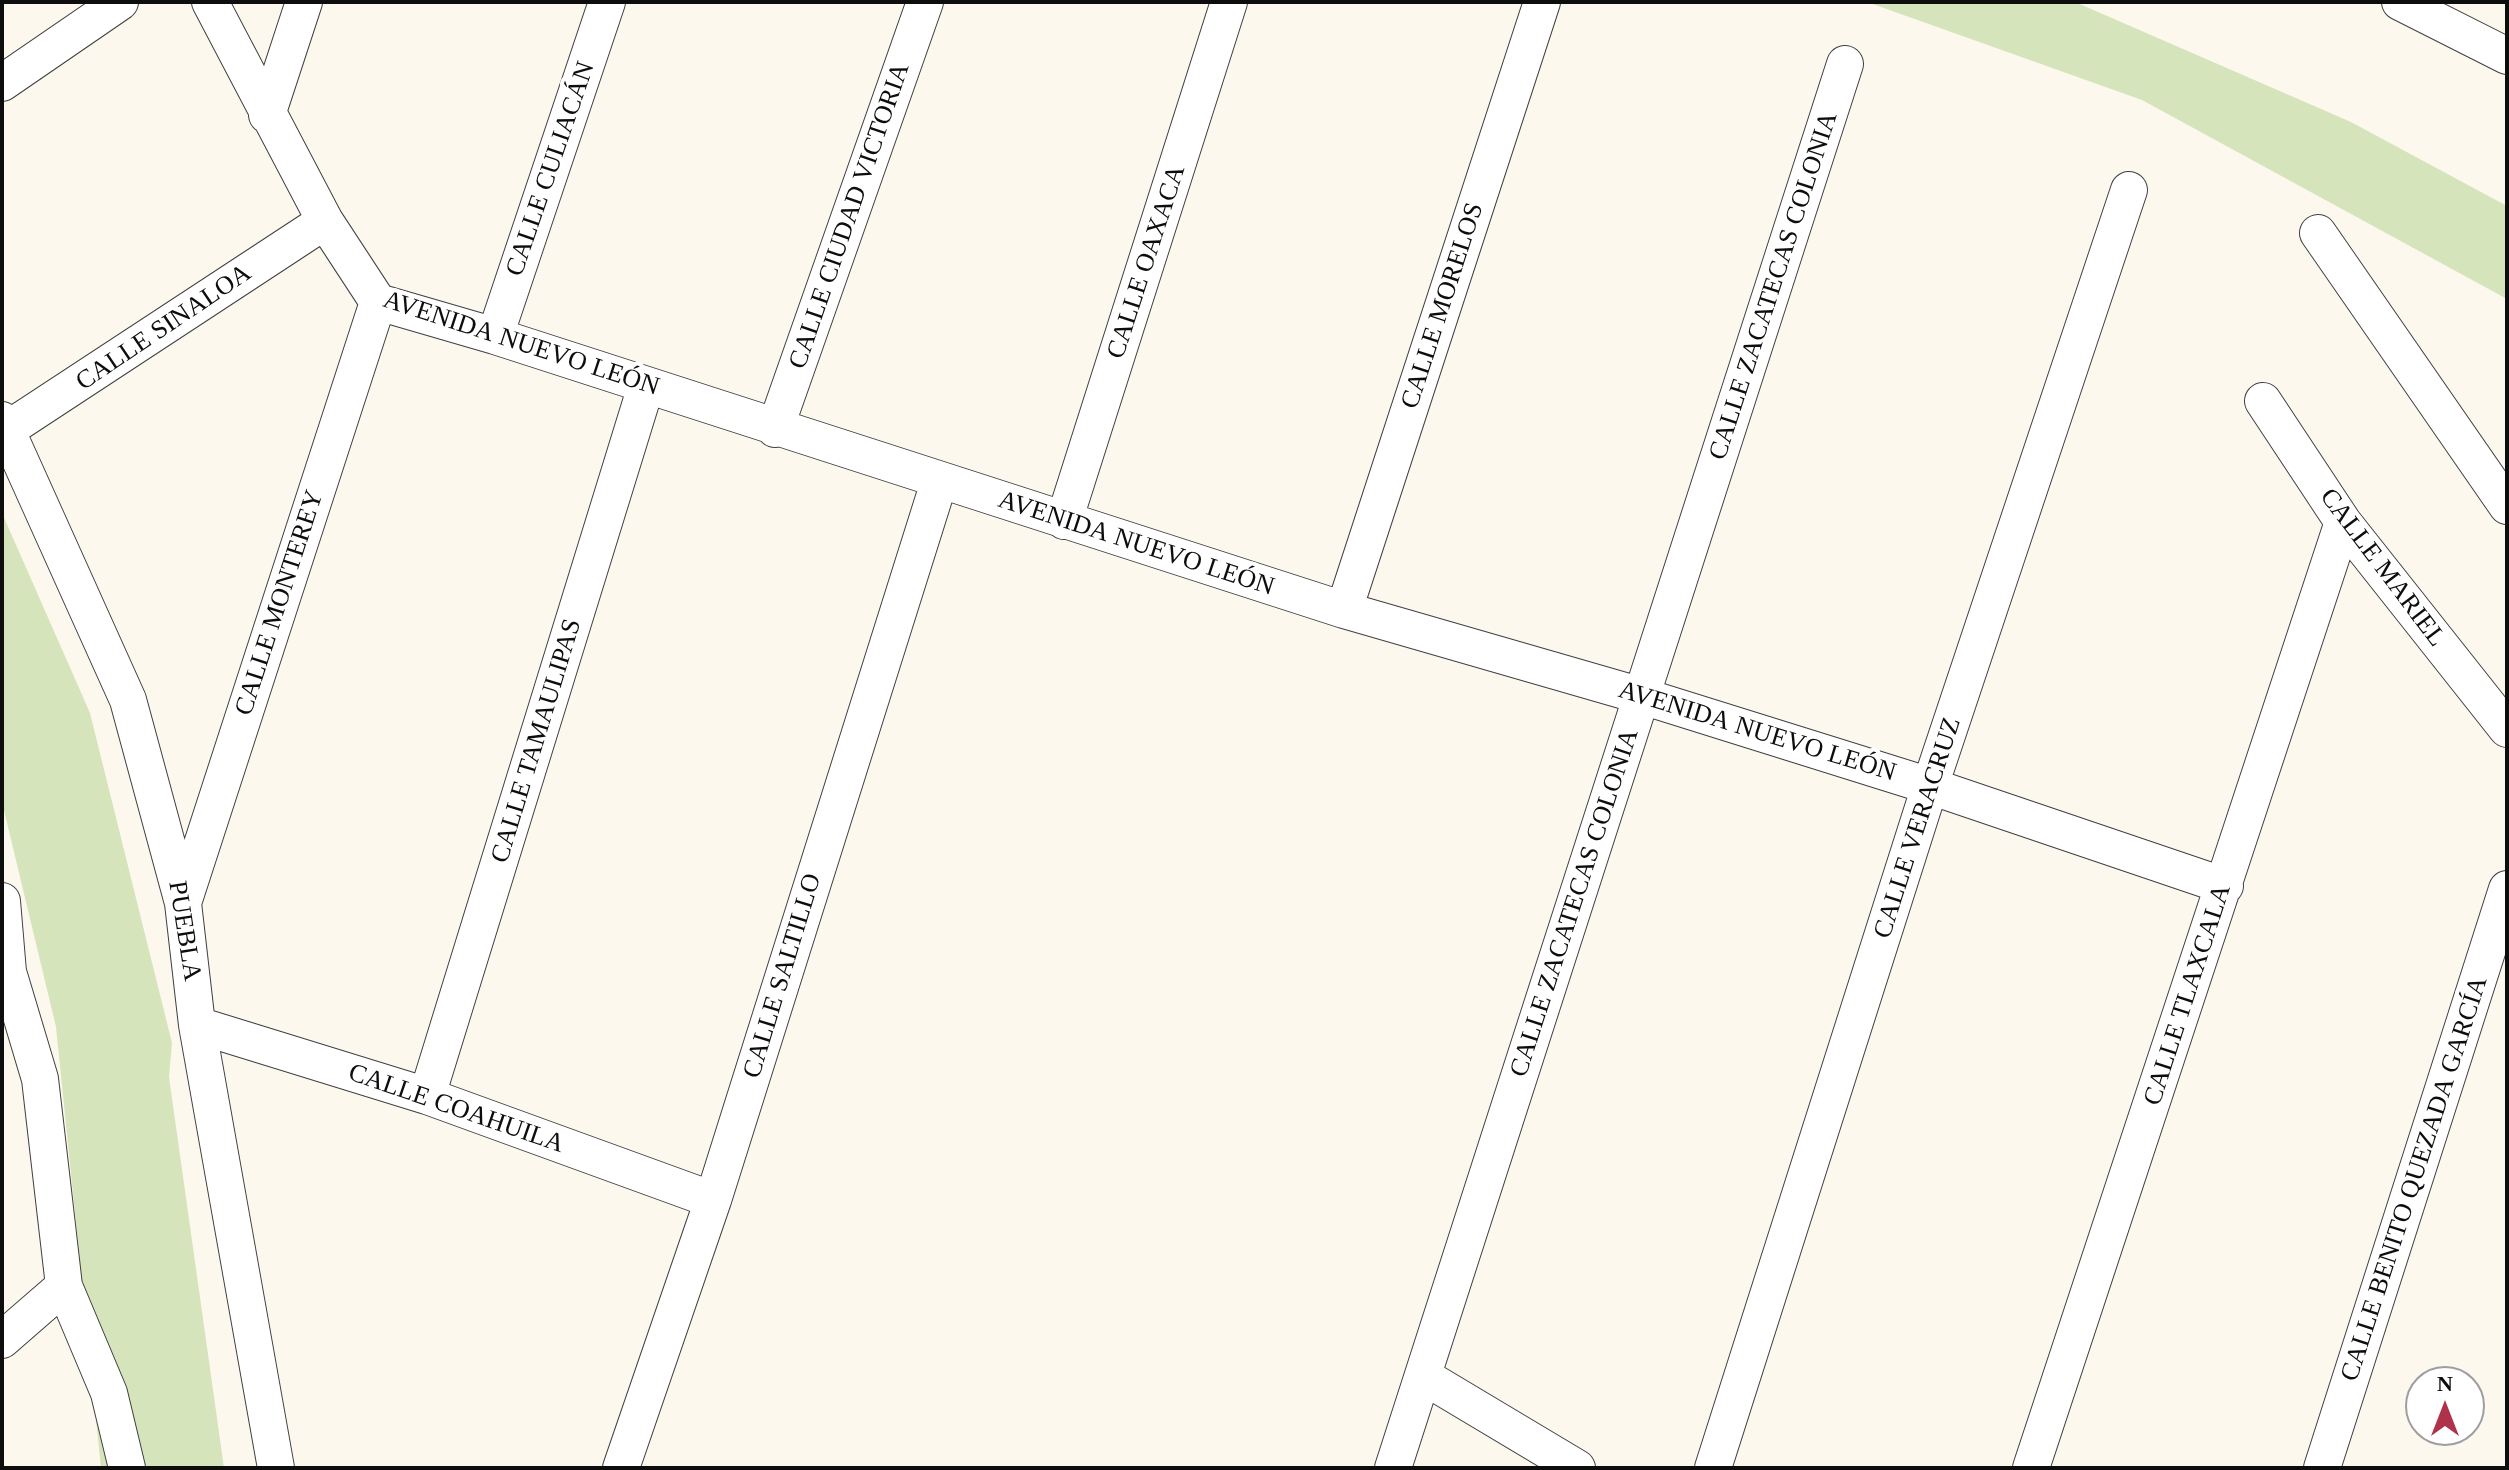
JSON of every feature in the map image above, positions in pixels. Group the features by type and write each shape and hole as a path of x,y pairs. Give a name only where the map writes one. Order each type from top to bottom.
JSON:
{"street":[{"path":"2,83 120,2"},
{"name":"AVENIDA NUEVO LEÓN","path":"210,2 325,221 378,302 495,336 939,482 1344,610 1642,696 1930,786 2225,886"},
{"path":"267,115 304,2"},
{"name":"CALLE CULIACÁN","path":"495,336 607,2"},
{"name":"CALLE CIUDAD VICTORIA","path":"775,429 925,2"},
{"name":"CALLE OAXACA","path":"1064,521 1229,2"},
{"name":"CALLE MORELOS","path":"1344,610 1542,2"},
{"path":"2400,2 2507,56"},
{"name":"CALLE ZACATECAS COLONIA","path":"1393,1468 1845,64"},
{"name":"CALLE VERACRUZ","path":"1713,1468 1930,786 2129,190"},
{"name":"CALLE SINALOA","path":"5,428 325,221"},
{"path":"2318,233 2507,506"},
{"name":"CALLE MONTEREY","path":"183,903 378,302"},
{"name":"CALLE TAMAULIPAS","path":"427,1096 646,386"},
{"name":"CALLE MARIEL","path":"2263,401 2343,522 2507,729"},
{"name":"PUEBLA","path":"5,428 128,700 183,903 197,1025 276,1468"},
{"name":"CALLE SALTILLO","path":"621,1468 713,1200 939,482"},
{"name":"CALLE TLAXCALA","path":"2031,1468 2343,522"},
{"name":"CALLE BENITO QUEZADA GARCÍA","path":"2322,1468 2507,889"},
{"path":"2,901 5,975 40,1079 64,1286 109,1393 127,1468"},
{"name":"CALLE COAHUILA","path":"197,1025 427,1096 713,1200"},
{"path":"2,1340 64,1286"},
{"path":"1423,1376 1577,1468"}],"green space":[{"path":"1867,2 2075,2 2351,122 2507,206 2507,299 2142,100"},
{"path":"2,513 90,713 172,1043 169,1077 224,1468 101,1468 56,1027 2,802"}]}
